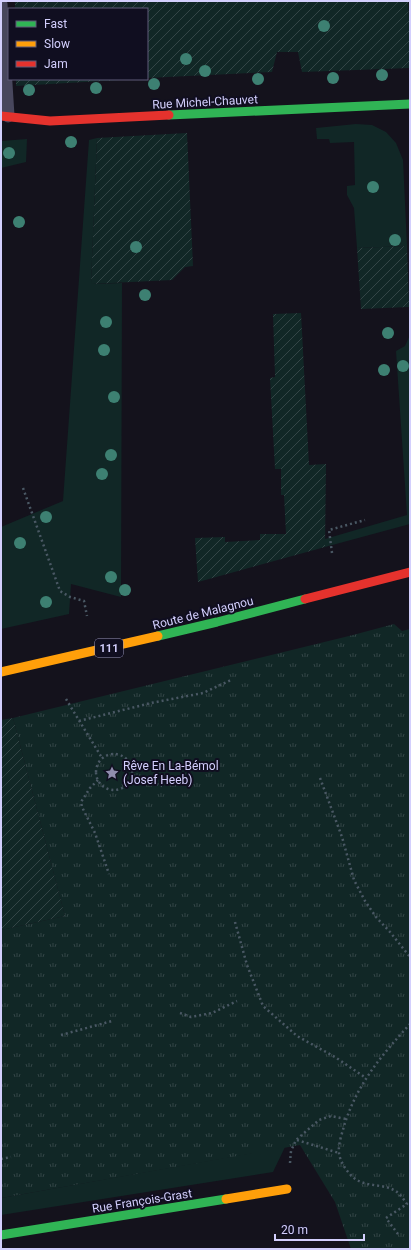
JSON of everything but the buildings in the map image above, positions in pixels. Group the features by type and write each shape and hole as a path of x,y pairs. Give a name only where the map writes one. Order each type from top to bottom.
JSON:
{"street":[{"name":"Rue Michel-Chauvet","path":"5,116 50,121 410,104"},
{"name":"Route de Malagnou","path":"1,672 217,622 410,572"},
{"name":"Rue François-Grast","path":"1,1236 287,1190"}],"lane":[{"path":"1,4 5,116"}],"path":[{"path":"23,488 60,591 70,597 84,601 87,616"},
{"path":"332,553 329,530 365,520"},
{"path":"78,721 151,703 203,693 231,680"},
{"path":"66,700 102,758"},
{"path":"110,754 119,754 127,758 132,766 133,775 128,784 120,790 110,790 101,785 96,777 96,766 102,758 110,754"},
{"path":"133,775 162,786"},
{"path":"320,778 342,837 354,880 365,902 410,957"},
{"path":"98,780 90,788 81,802 95,833 109,874"},
{"path":"235,922 247,965 263,1006 297,1036 335,1057 366,1078"},
{"path":"180,1013 191,1016 212,1013 237,1001"},
{"path":"61,1034 112,1021"},
{"path":"398,1234 386,1218 407,1204 398,1192 367,1184 355,1179 345,1169 339,1153 340,1138 356,1094 366,1078 392,1044 410,1024"},
{"path":"287,1190 291,1151 296,1140 319,1120 331,1116 346,1119"},
{"path":"296,1140 339,1153"},
{"path":"1,1159 11,1157"}],"green space":[{"path":"15,1 408,1 410,68 302,72 298,52 277,52 272,72 148,78 148,8 15,8"},
{"path":"16,80 120,80 16,86"},
{"path":"356,124 372,125 386,132 396,143 403,160 407,246 357,248 354,208 347,195 347,186 355,185 354,142 330,143 329,139 317,139 316,128"},
{"path":"187,133 193,266 185,267 172,280 91,284 97,138"},
{"path":"97,138 91,284 122,283 121,597 71,584 69,614 1,629 1,527 63,501 89,140"},
{"path":"27,139 26,162 1,168 1,141"},
{"path":"407,246 409,307 361,309 357,248"},
{"path":"301,313 309,465 326,464 325,547 198,582 195,538 225,537 225,542 260,540 260,534 286,534 284,495 281,495 281,469 275,469 270,378 275,377 273,314"},
{"path":"410,335 410,524 325,547 325,539 407,515 396,351 405,346"},
{"path":"394,624 402,631 410,629 410,1249 351,1249 335,1202 300,1145 1,1198 1,930 65,916 13,718"},
{"path":"13,718 65,916 1,930 1,720"},
{"path":"285,1147 273,1172 1,1215 1,1198"}],"traffic: fast":[{"path":"169,115 410,104"},
{"path":"158,636 305,599"},
{"path":"1,1235 226,1199"}],"traffic: slow":[{"path":"1,672 158,636"},
{"path":"226,1199 287,1189"}],"traffic: jam":[{"path":"1,116 50,121 169,115"},
{"path":"305,599 410,572"}],"place":[{"name":"Rêve En La-Bémol (Josef Heeb)","path":"112,773"}]}
